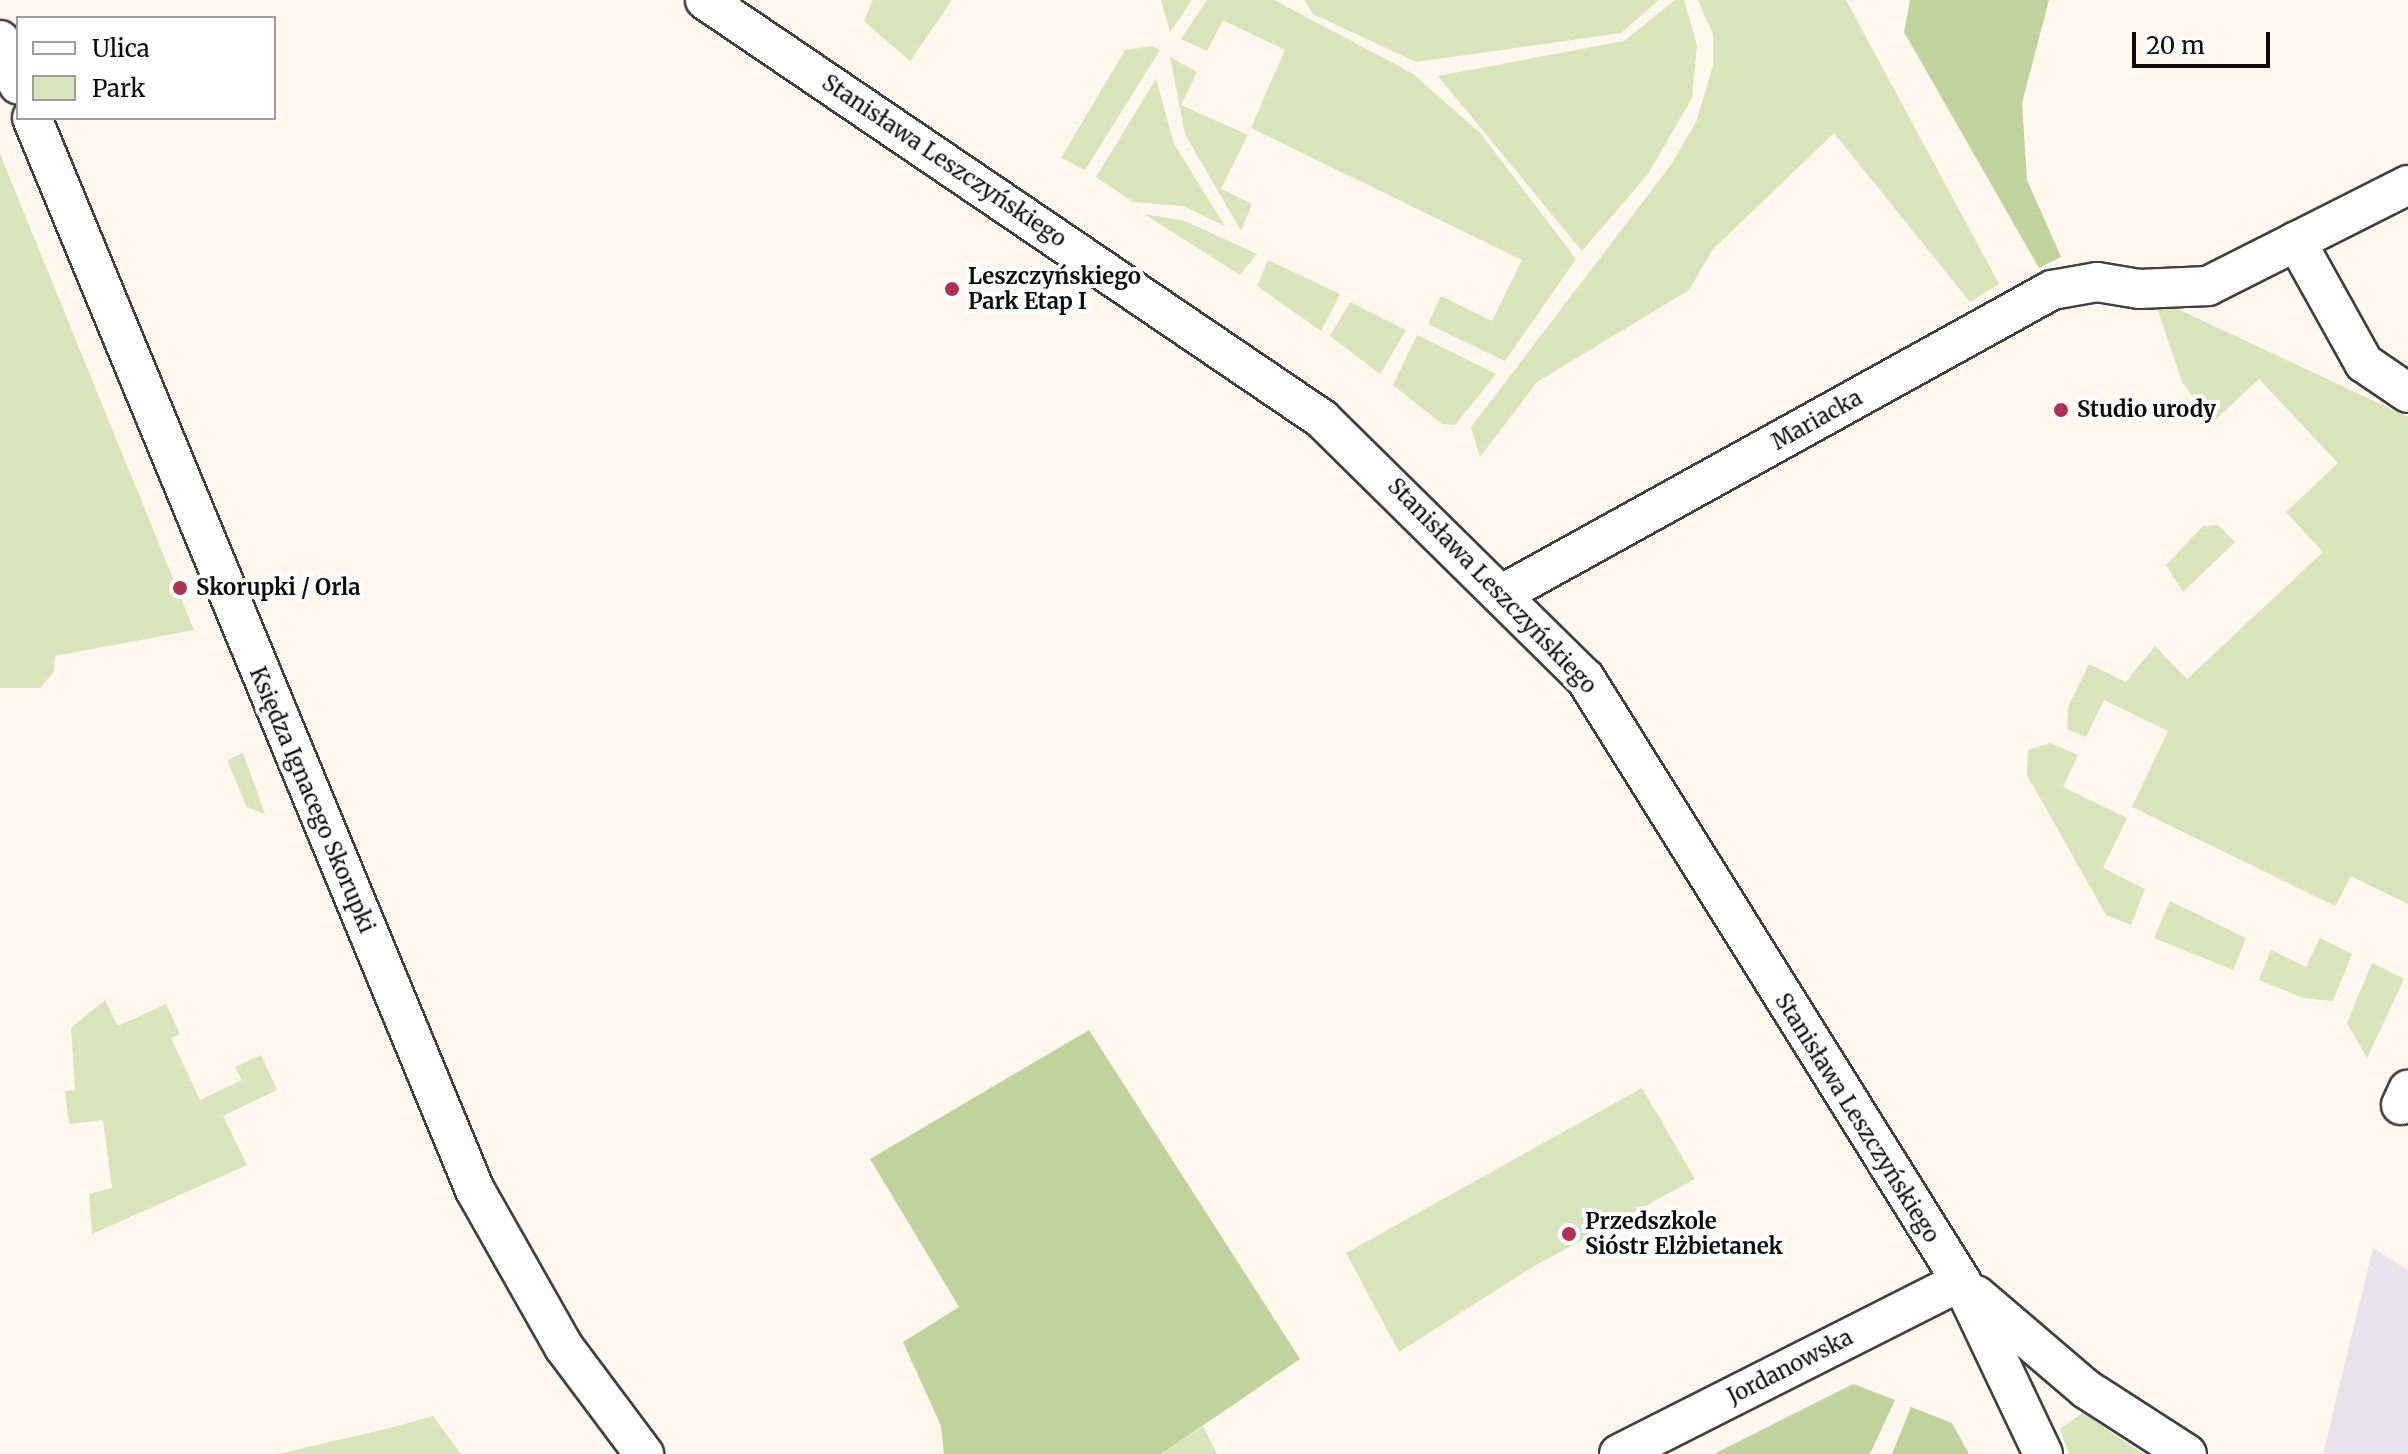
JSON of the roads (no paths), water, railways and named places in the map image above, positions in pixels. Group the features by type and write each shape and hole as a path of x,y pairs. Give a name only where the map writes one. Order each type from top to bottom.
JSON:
{"street":[{"name":"Stanisława Leszczyńskiego","path":"705,0 1273,383 1364,455 1504,593 1609,711 1866,1138 1961,1281 2043,1454"},
{"path":"0,40 16,79"},
{"name":"Księdza Ignacego Skorupki","path":"33,120 475,1190 564,1347 644,1454"},
{"name":"Mariacka","path":"1504,593 2052,290 2097,282 2139,289 2208,286 2407,188"},
{"path":"2296,241 2364,363 2408,393"},
{"path":"1961,1281 2042,1356 2187,1454"},
{"name":"Jordanowska","path":"1619,1454 1961,1281"}],"place":[{"name":"Leszczyńskiego Park Etap I","path":"952,289"},
{"name":"Studio urody","path":"2061,410"},
{"name":"Skorupki / Orla","path":"180,588"},
{"name":"Przedszkole Sióstr Elżbietanek","path":"1569,1234"}]}
